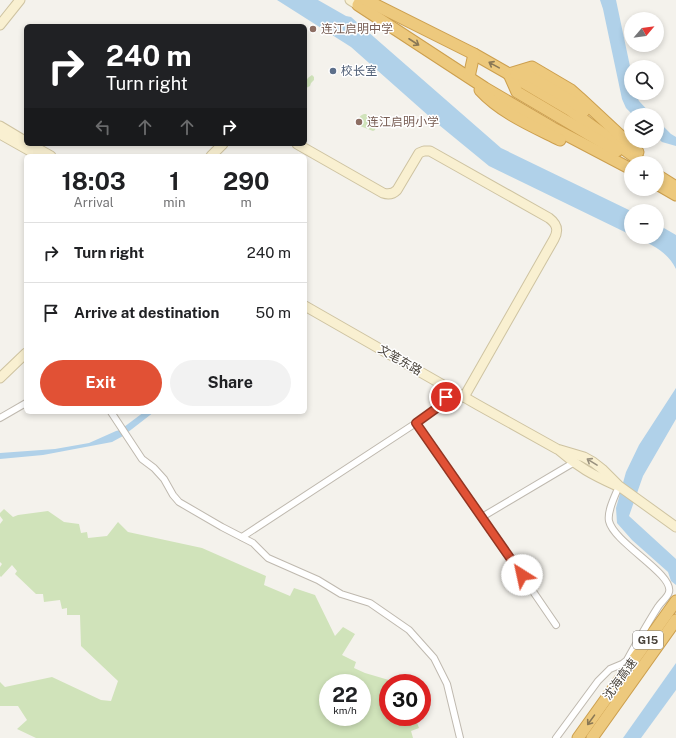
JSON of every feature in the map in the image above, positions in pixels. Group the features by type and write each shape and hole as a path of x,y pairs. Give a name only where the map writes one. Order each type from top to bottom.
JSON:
{"highway":[{"path":"359,1 474,54 570,110 634,156"},
{"path":"359,1 469,77 553,128 624,167"},
{"path":"469,77 474,54"},
{"path":"509,74 532,67 571,90 637,156"},
{"path":"664,180 676,191"},
{"path":"664,187 676,191"},
{"name":"沈海高速","path":"592,738 624,683 676,601"},
{"name":"沈海高速","path":"578,738 676,620"}],"main road":[{"path":"0,25 20,0"},
{"path":"0,126 24,140"},
{"path":"0,134 35,154"},
{"path":"34,146 48,154"},
{"path":"213,154 221,146"},
{"path":"301,146 383,193 388,194 397,190 419,153 430,151 549,218 557,226 554,239 464,397"},
{"name":"文笔东路","path":"307,307 557,449 573,463 595,476 619,486"},
{"path":"0,370 24,346"},
{"path":"0,378 24,355"},
{"name":"文笔东路","path":"557,449 584,457 593,462 619,486 676,527"}],"street":[{"path":"242,537 416,423 441,405 446,397"},
{"path":"0,418 24,404"},
{"path":"112,414 142,459 154,468 164,479 173,495 179,502 253,543 268,558 318,580 341,594 370,603 409,630 434,658 447,684 460,738"},
{"path":"416,423 556,625"},
{"path":"482,517 573,463"},
{"path":"556,738 598,682 610,669 627,660 648,623 661,603 669,594 669,588 662,575 624,542 609,522 609,513 619,486"}],"green space":[{"path":"312,75 314,77 314,80 310,86 307,88 307,80"},
{"path":"366,114 375,124 375,130 373,131 360,126 358,123 359,119"},
{"path":"4,509 13,517 48,511 64,522 79,524 81,533 87,532 88,538 107,536 118,522 128,532 202,548 266,576 264,585 290,596 294,588 315,595 335,636 343,627 355,634 342,655 356,662 354,668 368,674 319,674 319,726 371,726 371,675 379,677 379,726 418,726 419,728 411,731 413,738 36,738 17,729 27,720 18,706 0,706 0,682 5,687 52,677 101,700 111,701 118,681 81,646 80,615 67,615 67,608 62,609 60,600 44,602 43,594 36,594 15,574 17,571 12,565 1,577 0,576 0,567 2,564 0,562 0,524 3,520 0,513"}],"water":[{"path":"277,0 318,0 346,16 351,17 501,148 624,208 624,232 489,166 439,125 351,47"},
{"path":"600,0 616,0 624,38 624,52 627,52 629,60 624,60 624,100 638,100 646,108 626,108 622,99"},
{"path":"664,127 676,137 676,146 664,143"},
{"path":"664,228 676,235 676,269 669,258 650,244 664,244"},
{"path":"676,388 676,419 643,476 629,516 676,559 676,585 671,581 668,572 632,540 617,523 616,508 626,472 639,445"},
{"path":"141,414 151,414 123,436 112,442 43,455 0,459 0,453 55,449 89,443 120,430"},
{"path":"676,663 676,690 641,738 623,738"}],"place":[{"name":"连江启明中学","path":"313,29"},
{"name":"校长室","path":"333,71"},
{"name":"连江启明小学","path":"359,122"}],"route":[{"path":"446,397 441,405 416,423 522,575"}]}
